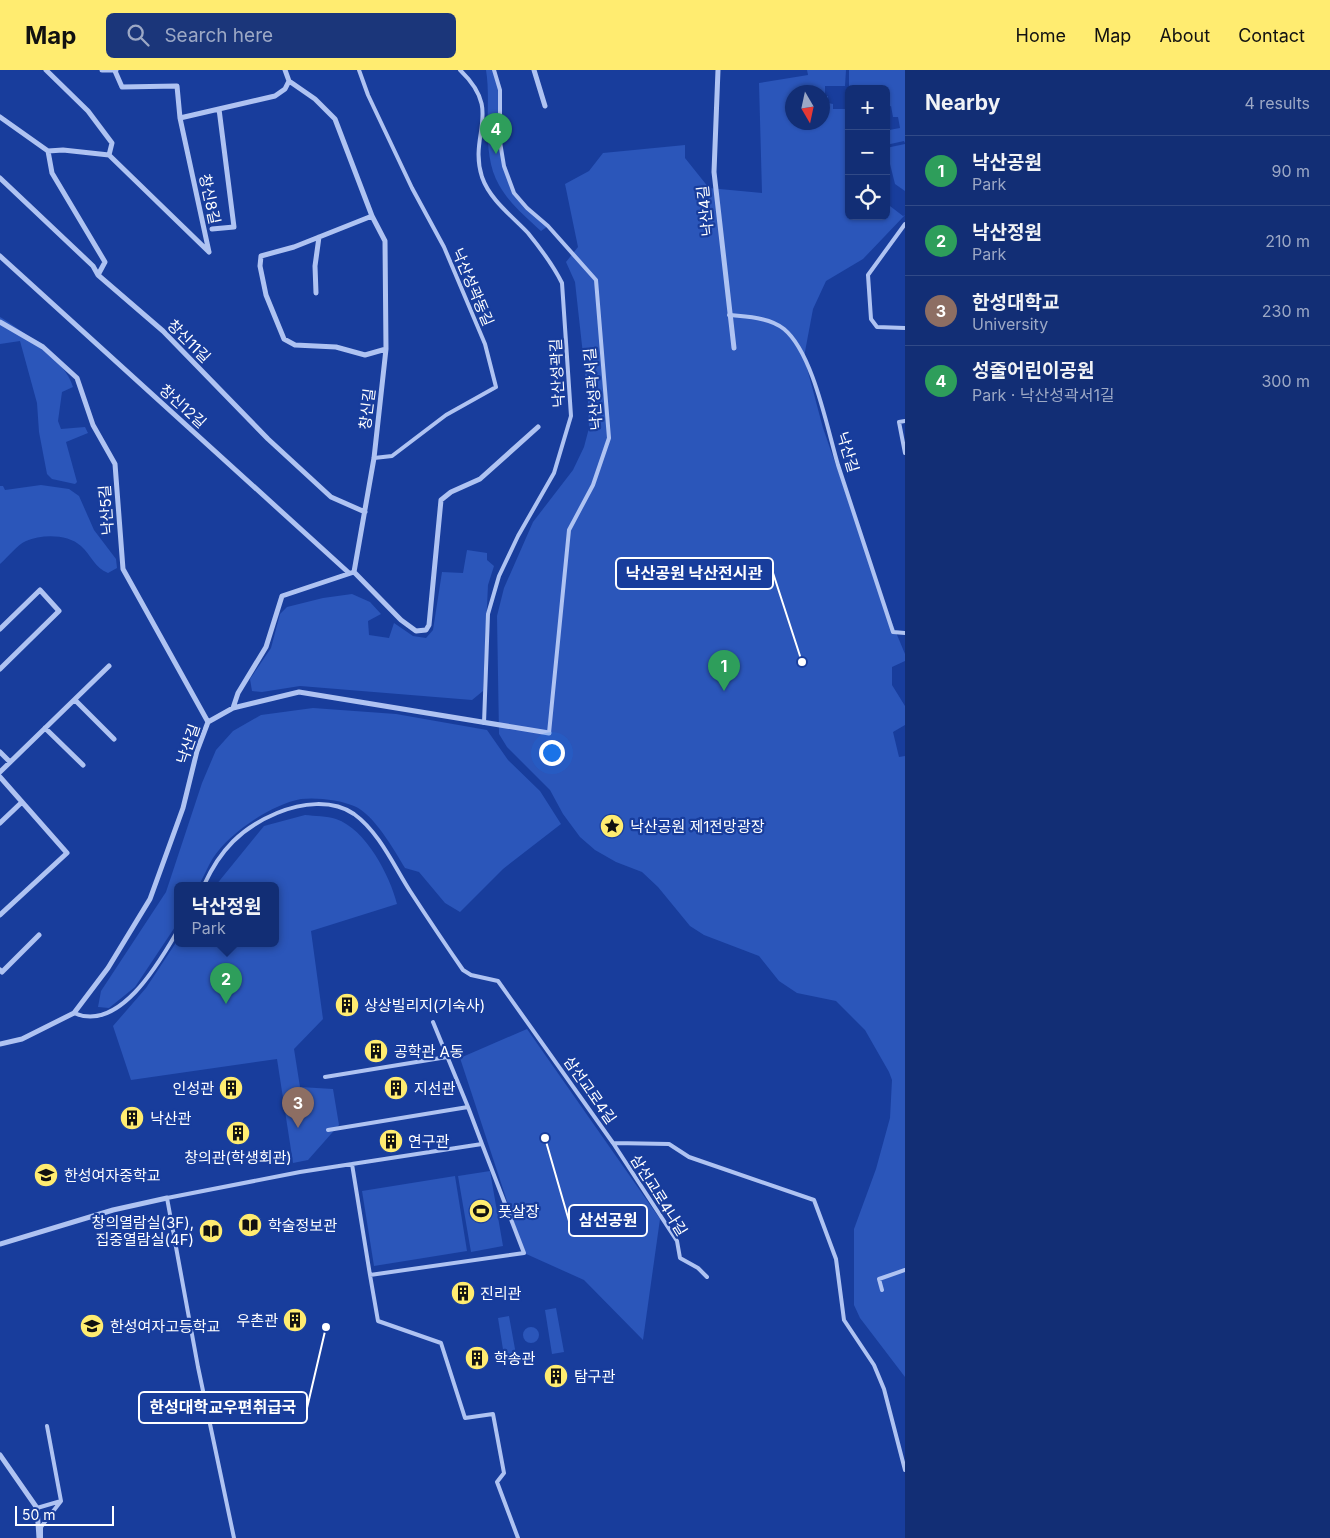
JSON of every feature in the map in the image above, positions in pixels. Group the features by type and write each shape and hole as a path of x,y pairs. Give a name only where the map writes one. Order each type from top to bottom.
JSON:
{"street":[{"path":"0,117 48,151 63,150 108,155 112,142 88,111 46,70"},
{"name":"창신8길","path":"102,70 116,70 122,87 176,86 180,118 209,252 108,155"},
{"path":"180,118 275,96 285,89 289,81 285,70"},
{"path":"534,70 545,106"},
{"name":"낙산4길","path":"718,70 714,172 728,315 734,348"},
{"name":"창신길","path":"289,81 315,99 335,118 372,216 385,241 386,349 374,458 352,572"},
{"path":"212,229 234,227 219,109"},
{"path":"48,151 52,172 105,262 98,275"},
{"name":"창신11길","path":"0,178 93,266 98,275 163,331 268,439 331,497 365,512"},
{"path":"372,216 320,237 261,256 260,266 266,295 284,339 295,345 336,347 358,354 371,355 386,349"},
{"path":"316,293 315,266 320,237"},
{"name":"창신12길","path":"0,256 352,572 401,620 416,631 426,630 429,625 441,500 451,492 480,479 538,428"},
{"name":"낙산5길","path":"0,322 43,347 77,378 93,425 115,464 123,569 208,722"},
{"path":"233,708 238,692 266,647 282,596 352,572"},
{"path":"0,629 40,590 59,611 0,669"},
{"path":"0,772 110,666"},
{"name":"낙산길","path":"0,1044 22,1039 74,1013 108,968 150,899 183,808 197,751 208,722 233,708 299,692 549,732"},
{"path":"75,700 114,739"},
{"path":"45,728 83,765"},
{"path":"0,752 10,762"},
{"path":"0,777 67,853 0,915"},
{"path":"0,823 22,802"},
{"path":"0,970 2,972 39,935"},
{"path":"0,1244 113,1210 167,1198"},
{"path":"0,1455 37,1508 40,1538"}],"lane":[{"name":"낙산성곽동길","path":"359,70 368,95 412,188 444,247 485,344 496,387 446,416 392,456 374,458"},
{"name":"낙산성곽길","path":"460,70 473,82 481,97 483,122 479,158 482,178 496,200 528,233 553,265 562,283 571,416 554,473 518,536 503,568 488,614 484,723"},
{"name":"낙산성곽서길","path":"494,70 500,90 500,142 504,166 514,194 548,226 596,280 608,438 593,485 569,530 549,732"},
{"path":"905,224 868,275 871,319 877,327 905,328"},
{"name":"낙산길","path":"728,315 762,319 783,328 799,347 818,395 838,465 894,632 905,633"},
{"path":"905,421 899,422 905,454"},
{"name":"삼선교로4길","path":"205,882 214,864 234,838 270,816 294,805 317,804 338,806 354,814 380,842 463,970 471,975 498,981 614,1143 669,1144 689,1157 814,1200 836,1259 844,1320 874,1364 884,1390 905,1470"},
{"path":"74,1013 81,1016 107,1013 126,1003 144,983 174,937"},
{"path":"370,1275 524,1253 433,1022"},
{"path":"325,1076 447,1057"},
{"path":"328,1130 468,1107"},
{"name":"삼선교로4나길","path":"614,1143 677,1241 680,1258 698,1268 707,1277"},
{"path":"234,1538 198,1367 167,1198 352,1164 482,1144"},
{"path":"352,1164 378,1321 441,1343 465,1418 493,1414 504,1473 497,1482 518,1538"},
{"path":"882,1290 879,1279 905,1270"},
{"path":"40,1538 41,1527 61,1501 46,1426"},
{"path":"37,1508 61,1501"}],"shaded area":[{"path":"486,70 494,70 500,90 500,143 504,166 514,194 548,226 541,231 508,198 493,172 488,144 488,84"},
{"path":"807,70 846,70 845,86 785,85 785,130 830,130 830,103 833,104 833,109 845,109 845,220 890,220 890,206 903,216 905,215 863,259 826,281 813,309 804,357 823,428 885,606 905,654 905,661 892,667 892,685 905,706 905,725 893,732 899,757 905,756 905,1377 860,1318 854,1305 854,1229 876,1169 890,1118 892,1080 865,1030 836,1001 797,993 779,981 759,956 704,935 690,926 658,887 642,872 616,862 595,850 580,837 563,814 550,790 507,747 499,734 497,616 504,588 533,522 573,470 584,447 589,428 588,400 575,282 566,262 578,247 565,184 589,171 603,153 685,145 685,158 709,188 762,193 759,83 808,75"},
{"path":"849,70 905,70 905,143 904,141 890,144 890,130 900,128 898,117 893,117 890,106 890,85 849,85"},
{"path":"905,144 905,191 895,184 890,164 890,147"},
{"path":"0,317 20,330 53,357 69,377 73,387 62,392 58,421 61,429 85,427 88,433 66,442 77,482 75,484 52,479 47,474 39,432 37,403 20,341 0,344"},
{"path":"41,485 69,489 79,496 94,530 116,559 117,568 108,573 104,571 96,565 76,542 55,536 40,537 26,541 0,564 0,486 3,486 5,490"},
{"path":"467,550 487,553 487,560 494,566 488,585 483,691 472,700 300,686 262,692 252,691 250,679 271,648 280,614 287,607 323,598 352,594 370,602 381,614 368,621 369,635 389,638 394,623 413,636 426,638 433,630 442,572 463,573"},
{"path":"313,708 396,714 487,730 508,760 540,791 561,824 503,869 460,912 445,903 419,872 405,868 383,833 361,810 342,802 314,798 301,799 277,807 252,821 229,839 213,858 201,882 174,882 174,928 135,987 109,1008 98,1007 101,991 166,892 202,783 216,750 233,731 261,715"},
{"path":"305,815 336,819 347,824 367,843 383,867 397,904 311,931 323,1019 294,1049 300,1087 333,1089 339,1125 308,1160 293,1163 277,1059 131,1080 113,1026 146,988 174,946 279,947 279,882 218,882 264,826"},
{"path":"527,1029 660,1219 643,1340 584,1280 524,1253 460,1058"},
{"name":"풋살장","path":"490,1171 503,1246 471,1252 458,1176"},
{"path":"455,1176 467,1251 374,1266 362,1191"},
{"path":"556,1308 564,1352 552,1354 545,1310"},
{"path":"509,1316 517,1360 505,1362 498,1318"},
{"path":"528,1327 534,1327 539,1332 537,1341 528,1343 523,1338 523,1332"}],"place":[{"name":"성줄어린이공원","path":"496,154"},
{"name":"낙산공원 낙산전시관","path":"802,662"},
{"name":"낙산공원","path":"724,691"},
{"name":"낙산공원 제1전망광장","path":"612,826"},
{"name":"낙산정원","path":"226,1004"},
{"name":"상상빌리지(기숙사)","path":"347,1005"},
{"name":"공학관 A동","path":"376,1051"},
{"name":"인성관","path":"231,1088"},
{"name":"지선관","path":"396,1088"},
{"name":"낙산관","path":"132,1118"},
{"name":"한성대학교","path":"298,1128"},
{"name":"창의관(학생회관)","path":"238,1133"},
{"name":"삼선공원","path":"545,1138"},
{"name":"연구관","path":"391,1141"},
{"name":"한성여자중학교","path":"46,1175"},
{"name":"풋살장","path":"481,1211"},
{"name":"학술정보관","path":"250,1225"},
{"name":"창의열람실(3F), 집중열람실(4F)","path":"211,1231"},
{"name":"진리관","path":"463,1293"},
{"name":"우촌관","path":"295,1320"},
{"name":"한성여자고등학교","path":"92,1326"},
{"name":"한성대학교우편취급국","path":"326,1327"},
{"name":"학송관","path":"477,1358"},
{"name":"탐구관","path":"556,1376"}]}
